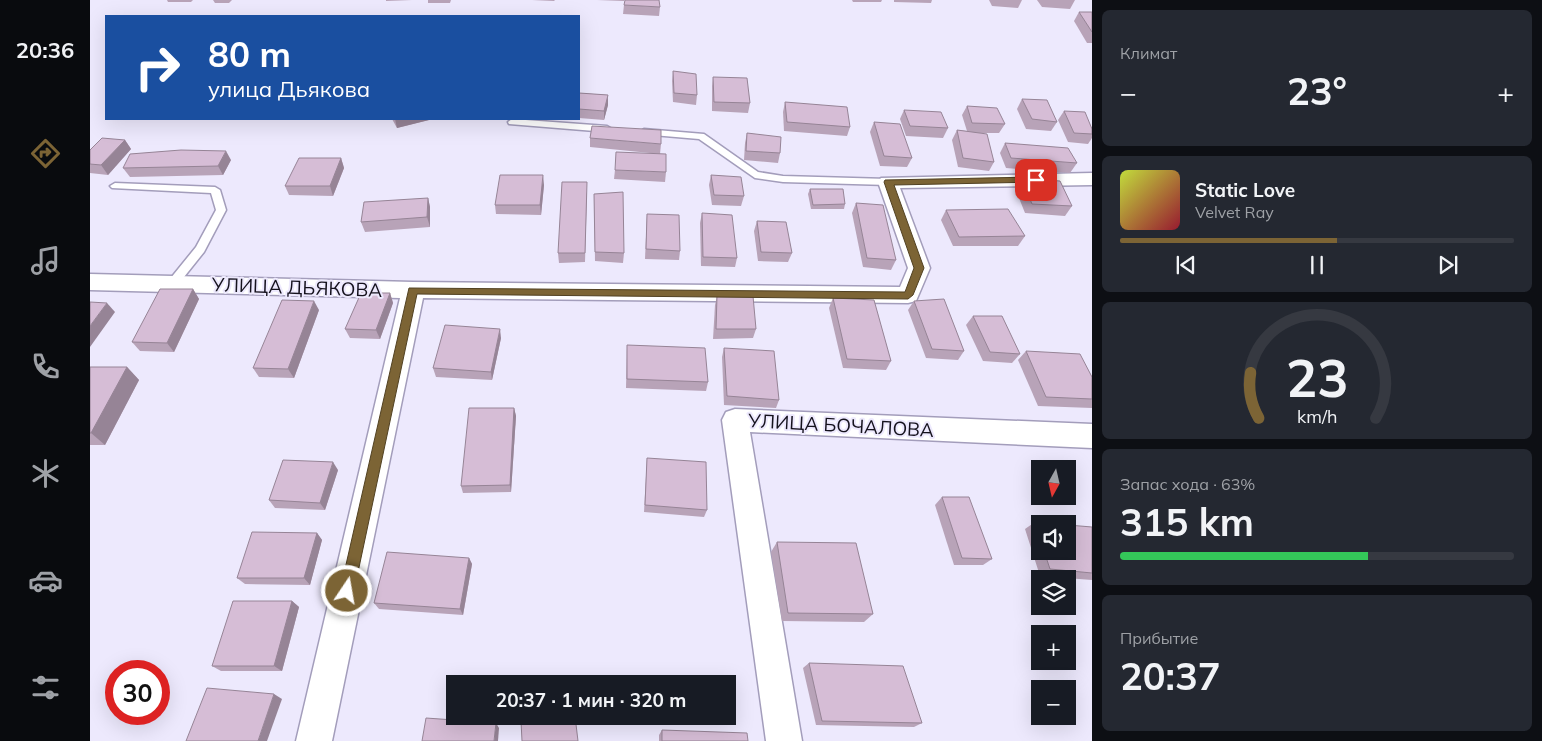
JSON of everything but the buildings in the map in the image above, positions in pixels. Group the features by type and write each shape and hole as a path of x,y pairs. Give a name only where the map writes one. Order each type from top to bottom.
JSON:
{"street":[{"path":"888,182 1092,180"},
{"name":"УЛИЦА ДЬЯКОВА","path":"90,282 413,290 908,295 919,268 888,182"},
{"path":"314,741 413,290"},
{"name":"УЛИЦА БОЧАЛОВА","path":"784,741 735,420 1092,436"}],"lane":[{"path":"512,122 701,136 755,175 783,179 888,182"},
{"name":"УЛИЦА ДЬЯКОВА","path":"115,186 215,190 221,210 200,249 172,284"}],"route":[{"path":"347,591 413,290 908,295 919,268 888,182 1036,180"}]}
